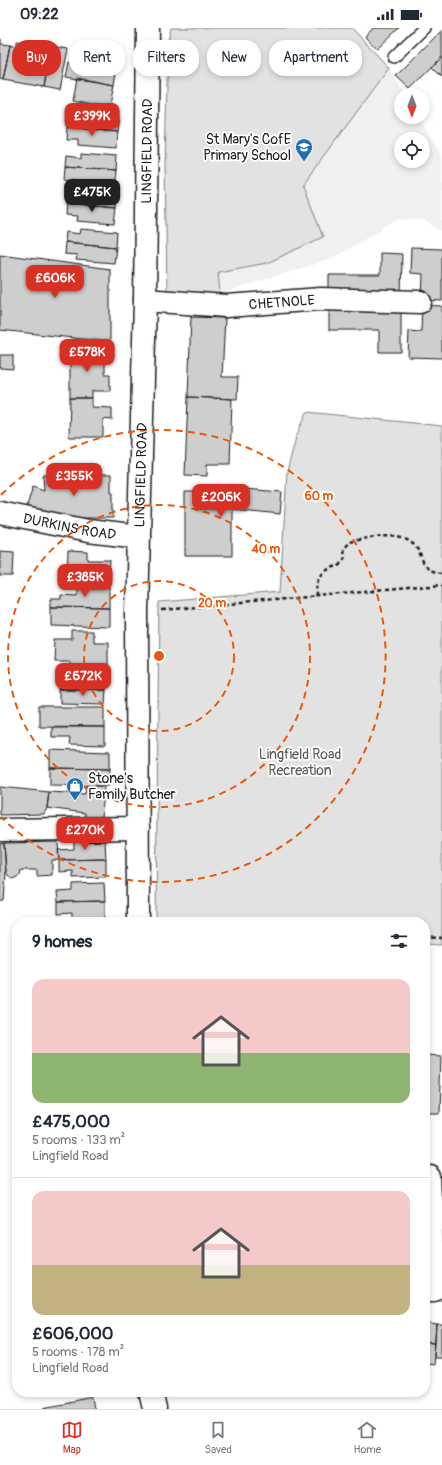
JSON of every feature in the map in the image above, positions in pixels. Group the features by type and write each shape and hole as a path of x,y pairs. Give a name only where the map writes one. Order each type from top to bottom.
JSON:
{"street":[{"name":"LINGFIELD ROAD","path":"138,917 137,612 145,300 148,28"},
{"name":"CHETNOLE","path":"145,300 226,306 321,300 420,302"},
{"name":"DURKINS ROAD","path":"0,513 88,532 139,537"},
{"path":"0,830 138,828"},
{"path":"432,1177 434,1293"},
{"path":"152,1397 155,1409"}],"lane":[{"path":"394,57 424,28"}],"path":[{"path":"317,596 320,576 329,568 338,566 344,558 343,549 349,542 375,536 402,537 414,544 423,564 434,572 442,573"},
{"path":"137,612 442,585"},
{"path":"430,937 442,938"}],"shaded area":[{"name":"St Mary's CofE Primary School","path":"171,28 352,28 389,68 401,88 394,88 394,124 422,124 427,132 394,132 394,168 430,168 430,136 442,156 442,231 424,221 400,218 331,259 220,294 192,294 165,164 167,76 199,76 199,40 168,40"}],"green space":[{"name":"St Mary's CofE Primary School","path":"171,28 352,28 389,68 303,185 323,237 267,263 218,272 220,294 167,292 165,164 167,76 199,76 199,40 168,40"},
{"name":"Lingfield Road Recreation","path":"307,412 442,426 442,945 430,944 430,917 156,917 159,602 280,592 287,472 296,437"}],"building":[{"path":"373,28 399,28 377,49 365,37"},
{"path":"442,30 442,57 411,88 409,88 396,76"},
{"path":"0,39 1,44 10,45 3,80 0,79"},
{"path":"10,45 12,46 12,76 46,76 44,87 3,80"},
{"path":"61,48 68,49 60,90 44,87 46,76 61,76"},
{"path":"442,57 442,77 432,67"},
{"path":"69,62 69,76 115,76 114,85 66,77"},
{"path":"77,78 114,85 109,109 73,101"},
{"path":"83,114 119,117 117,132 67,127 68,117 82,119"},
{"path":"67,127 117,132 116,148 78,145 78,140 66,140"},
{"path":"81,153 117,156 116,171 65,167 66,156 81,158"},
{"path":"65,167 116,171 114,187 77,184 77,180 64,179"},
{"path":"82,189 118,193 117,208 66,203 67,193 81,194"},
{"path":"66,203 117,208 115,224 77,221 78,216 65,215"},
{"path":"81,229 117,232 116,247 65,242 66,232 80,234"},
{"path":"65,242 116,247 114,263 76,260 77,255 64,254"},
{"path":"411,248 442,249 442,301 422,300 423,274 410,273"},
{"path":"380,253 402,254 401,296 329,296 329,275 380,275"},
{"path":"0,254 110,269 110,342 0,330"},
{"path":"422,305 442,306 442,358 408,357 409,331 421,332"},
{"path":"329,309 401,309 401,352 379,352 379,330 329,330"},
{"path":"191,317 225,318 222,377 238,377 237,399 188,397"},
{"path":"70,348 96,348 96,359 105,359 105,374 110,374 110,391 92,391 92,398 70,398"},
{"path":"0,355 13,355 13,369 0,368"},
{"path":"188,397 232,399 230,464 207,464 207,476 185,475"},
{"path":"70,398 92,398 92,407 112,408 112,420 103,419 103,437 69,437"},
{"path":"43,475 111,475 111,492 113,492 113,518 57,518 26,509 33,486 44,490"},
{"path":"218,487 282,492 280,514 232,509 232,556 185,556 185,492 218,492"},
{"path":"0,551 14,552 13,576 0,576"},
{"path":"68,551 88,552 88,560 110,560 109,580 67,579"},
{"path":"77,585 109,586 109,608 51,607 51,599 61,599 61,595 77,596"},
{"path":"51,607 109,608 109,627 51,625"},
{"path":"72,631 92,631 92,642 108,642 108,669 70,668 70,661 54,661 55,640 72,640"},
{"path":"60,672 106,673 106,690 60,690"},
{"path":"60,690 106,690 105,704 60,703"},
{"path":"39,707 105,707 105,727 39,726"},
{"path":"51,727 105,727 105,746 69,745 70,737 51,737"},
{"path":"50,750 110,752 110,769 50,768"},
{"path":"50,768 110,769 109,786 50,785"},
{"name":"Stone's Family Butcher","path":"86,786 104,786 102,818 85,817 85,813 47,808 49,792 85,794"},
{"path":"0,787 49,792 47,808 44,814 0,815"},
{"path":"105,841 106,859 59,860 58,850 74,849 74,842"},
{"path":"58,842 59,860 52,860 52,875 37,876 37,870 21,870 20,875 12,879 6,873 4,843"},
{"path":"4,843 6,873 4,901 0,901 0,844"},
{"path":"106,859 106,877 73,878 73,871 59,872 59,860"},
{"path":"104,883 105,901 58,902 57,892 73,891 73,884"},
{"path":"105,901 105,917 72,917 72,913 58,914 58,902"},
{"path":"430,1055 441,1056 439,1113 430,1113"},
{"path":"430,1323 437,1324 436,1345 430,1344"},
{"path":"437,1324 442,1324 442,1356 435,1356"},
{"path":"430,1344 436,1345 434,1364 430,1364"},
{"path":"93,1397 95,1409 45,1409 44,1407"}],"place":[{"name":"St Mary's CofE Primary School","path":"304,162"},
{"name":"Stone's Family Butcher","path":"75,801"}]}
